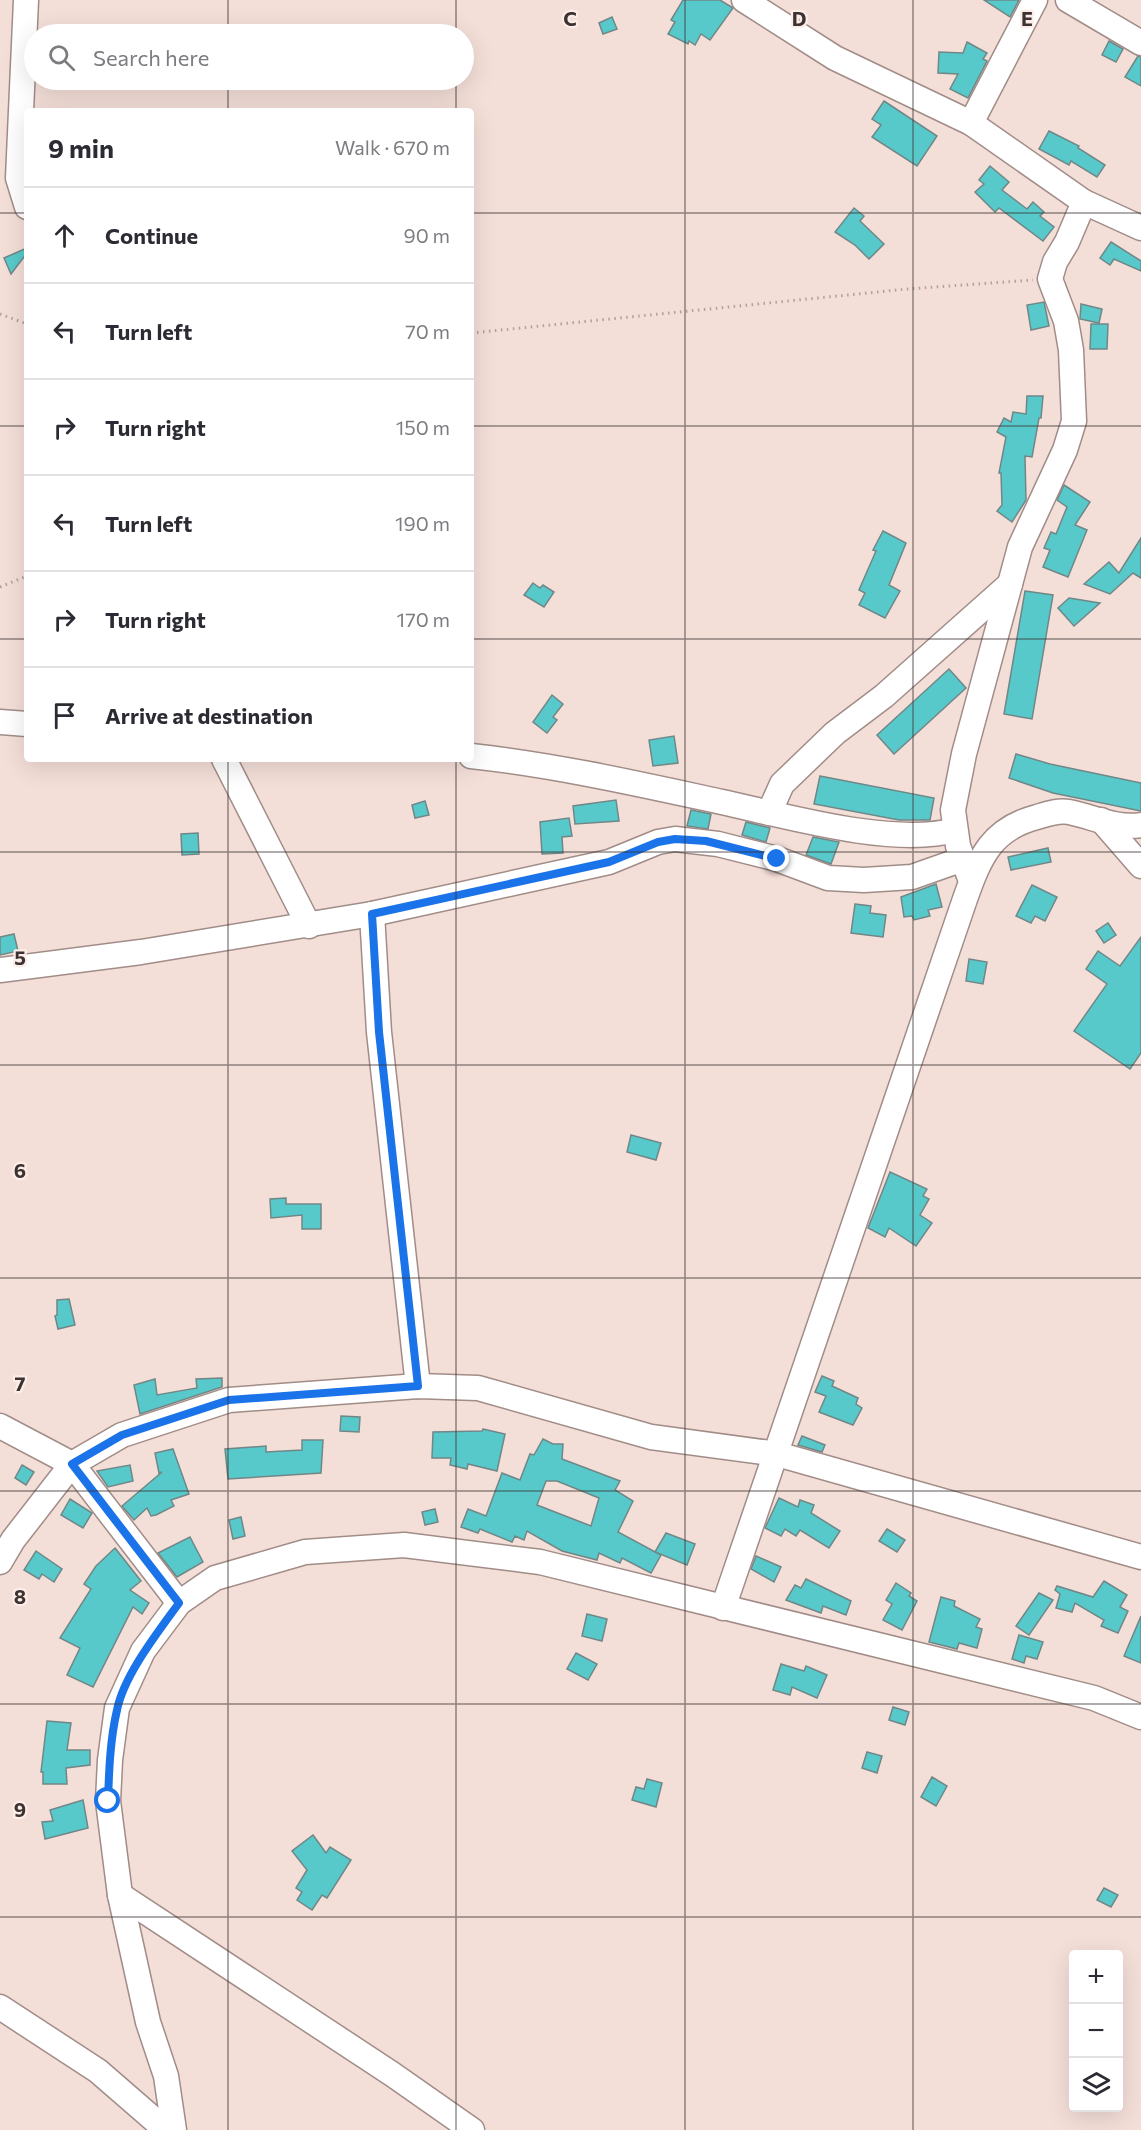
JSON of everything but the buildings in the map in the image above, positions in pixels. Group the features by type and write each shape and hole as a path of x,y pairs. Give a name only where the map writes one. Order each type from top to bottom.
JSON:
{"street":[{"path":"25,24 26,0"},
{"path":"744,0 835,58 971,123 1084,202 1141,228"},
{"path":"971,123 1035,0"},
{"path":"1068,0 1141,43"},
{"path":"24,44 18,178 24,197"},
{"path":"967,870 955,830 953,810 964,754 1020,547 1065,450 1074,421 1068,331 1050,279 1055,262 1067,242 1084,202"},
{"path":"769,813 782,784 789,776 835,733 884,696 1010,584"},
{"path":"0,722 24,724"},
{"path":"474,756 539,765 810,822 895,834 931,836 955,830"},
{"path":"226,762 309,926"},
{"path":"723,1608 777,1454 967,870 1004,829 1027,819 1066,811 1128,827 1141,825"},
{"path":"1101,820 1141,866"},
{"path":"0,970 141,952 372,914 609,862 658,842 675,839 718,844 777,859 828,878 912,877 967,870"},
{"path":"372,914 379,1032 418,1386"},
{"path":"0,1562 13,1540 72,1464 122,1435 229,1400 418,1386 478,1388 651,1437 777,1454 1141,1557"},
{"path":"0,1425 72,1464 179,1603"},
{"path":"174,2130 166,2076 148,2022 120,1895 108,1801 110,1760 117,1707 143,1651 179,1603 215,1578 305,1552 404,1545 540,1562 1094,1698 1137,1711"},
{"path":"120,1895 392,2074 472,2130"},
{"path":"0,2007 98,2071 166,2130"}],"path":[{"path":"474,333 907,289 1050,279"},
{"path":"0,314 24,323"},
{"path":"0,587 24,577"}],"route":[{"path":"108,1801 110,1760 117,1707 143,1651 179,1603 72,1464 122,1435 229,1400 418,1386 379,1032 372,914 609,862 658,842 675,839 706,841 777,859"}]}
